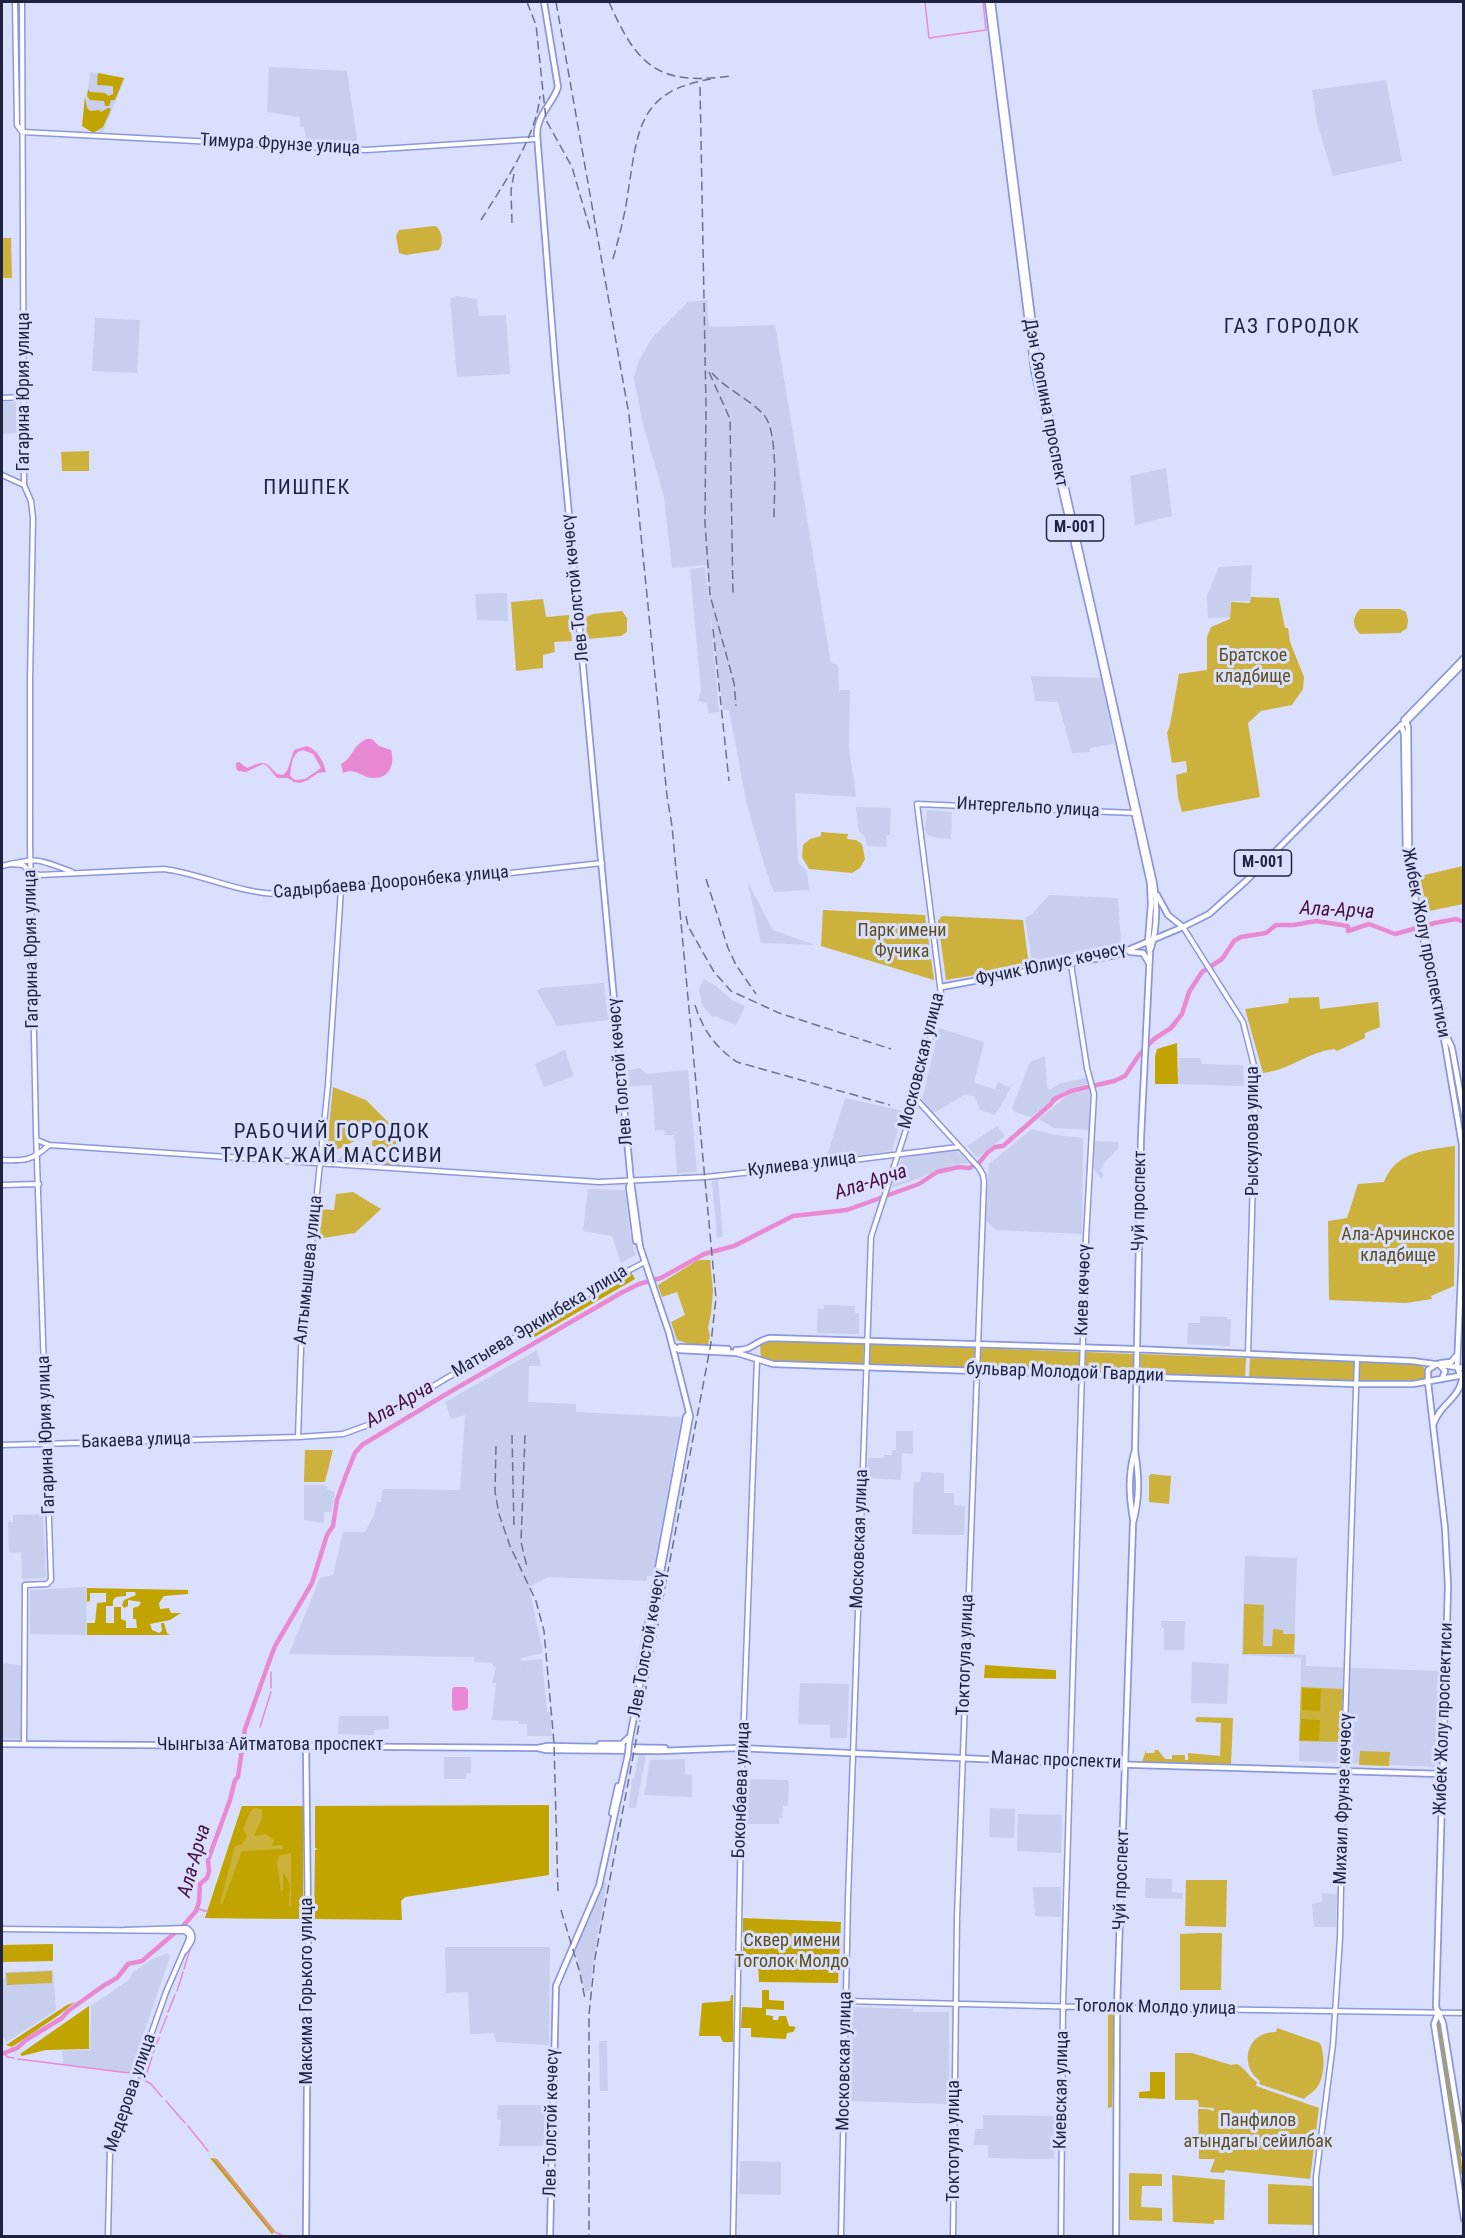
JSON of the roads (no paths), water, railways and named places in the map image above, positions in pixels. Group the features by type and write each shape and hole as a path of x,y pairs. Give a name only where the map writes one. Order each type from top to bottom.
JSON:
{"main road":[{"name":"Гагарина Юрия улица","path":"15,2 17,125 23,132"},
{"name":"Гагарина Юрия улица","path":"22,2 24,485 31,501 33,518 30,681 31,873 51,1580 47,1584 25,1585 24,1744"},
{"name":"Лев Толстой көчөсү","path":"544,2 558,82 554,98 544,110 537,124 537,140 554,357 631,1182 629,1187 633,1231 671,1344"},
{"name":"Дэн Сяопина проспект","path":"990,2 1037,362 1136,813 1150,888 1151,940"},
{"path":"17,100 23,99"},
{"name":"Тимура Фрунзе улица","path":"23,132 366,150 537,140"},
{"path":"2,398 24,397"},
{"path":"2,475 24,485"},
{"name":"Фучик Юлиус көчөсү","path":"941,987 1071,964 1124,952 1209,914 1229,898 1464,660"},
{"name":"Жибек Жолу проспектиси","path":"1406,720 1406,853 1464,1114"},
{"name":"Жибек Жолу проспектиси","path":"1401,725 1404,731 1407,789"},
{"path":"1391,734 1400,738 1404,746"},
{"name":"Интергельпо улица","path":"917,804 1136,813"},
{"name":"Московская улица","path":"841,2236 853,1754 871,1237 916,1099 941,987 917,804"},
{"name":"Дэн Сяопина проспект","path":"1136,813 1154,884 1156,903 1151,940"},
{"path":"40,875 46,867 41,860"},
{"name":"Садырбаева Дооронбека улица","path":"10,864 41,860 75,873"},
{"name":"Садырбаева Дооронбека улица","path":"10,864 23,865 31,873 40,875 164,869 194,874 252,892 271,894 474,877 602,862"},
{"path":"2,866 10,864"},
{"path":"1154,884 1166,913 1183,927"},
{"name":"Алтымышева улица","path":"298,1437 301,1349 321,1164 341,889"},
{"name":"Рыскулова улица","path":"1183,927 1243,1022 1256,1074 1248,1354"},
{"name":"Чуй проспект","path":"1116,2236 1117,2007 1133,1523 1129,1479 1135,1451 1141,1142 1151,940"},
{"path":"1124,952 1143,953 1149,964"},
{"name":"Киев көчөсү","path":"1070,1763 1093,1090 1071,964"},
{"name":"Жибек Жолу проспектиси","path":"1434,1425 1439,1413 1458,1393 1462,1375 1458,1353 1462,1265 1462,1142 1448,1044"},
{"name":"Токтогула улица","path":"916,1099 979,1168 984,1182 955,2002 953,2236"},
{"name":"Кулиева улица","path":"37,1140 49,1145 589,1182 706,1177 958,1147"},
{"path":"2,1160 24,1161 38,1155 49,1145"},
{"path":"2,1185 39,1184"},
{"name":"Матыева Эркинбека улица","path":"234,1438 343,1434 362,1429 623,1273 644,1263"},
{"name":"Лев Толстой көчөсү","path":"550,2236 556,1990 562,1969 596,1894 601,1875 690,1422 669,1333 652,1287"},
{"path":"669,1333 678,1349"},
{"name":"бульвар Молодой Гвардии","path":"678,1349 747,1350 763,1339 770,1338 1248,1354 1438,1364 1462,1368"},
{"path":"671,1344 678,1349"},
{"name":"Боконбаева улица","path":"733,2236 743,1749 757,1344"},
{"path":"674,1358 678,1349"},
{"name":"бульвар Молодой Гвардии","path":"678,1349 737,1353 773,1364 1082,1375 1356,1384 1428,1382 1462,1375"},
{"path":"1428,1382 1428,1370 1438,1364 1451,1362 1458,1353"},
{"name":"Михаил Фрунзе көчөсү","path":"1316,2236 1316,2177 1336,2011 1340,1930 1357,1360"},
{"path":"1438,1364 1445,1371 1442,1379"},
{"name":"Жибек Жолу проспектиси","path":"1428,1382 1448,1555 1436,2005 1443,2023 1464,2153"},
{"name":"Бакаева улица","path":"2,1445 234,1438"},
{"name":"Чуй проспект","path":"1133,1523 1139,1498 1139,1472 1135,1451"},
{"path":"558,1748 628,1742"},
{"name":"Чынгыза Айтматова проспект","path":"2,1744 670,1749"},
{"name":"Максима Горького улица","path":"306,1746 308,1921 306,2236"},
{"path":"558,1748 575,1753 625,1756"},
{"name":"Манас проспекти","path":"670,1749 743,1749 1070,1763 1442,1774"},
{"name":"Киевская улица","path":"1061,2236 1063,2005 1070,1763"},
{"name":"Медерова улица","path":"2,1929 188,1931 189,1939 166,1992 110,2151 108,2236"},
{"name":"Тоголок Молдо улица","path":"846,2001 1464,2013"},
{"name":"Жибек Жолу проспектиси","path":"1438,2013 1434,2024 1464,2219"}],"waterway":[{"path":"925,2 929,38 986,30 983,2"},
{"name":"Ала-Арча","path":"2,2054 17,2048 62,2018 68,2011 117,1978 128,1964 142,1961 183,1926 196,1911 200,1884 207,1878 208,1860 235,1780 238,1777 245,1729 275,1646 312,1583 327,1535 333,1526 337,1500 346,1475 355,1453 362,1445 621,1293 639,1284 661,1278 704,1254 734,1246 793,1216 847,1210 919,1184 937,1172 959,1167 969,1168 978,1164 988,1152 995,1147 1003,1146 1054,1099 1071,1091 1114,1081 1125,1076 1139,1055 1154,1039 1171,1028 1182,1014 1189,992 1202,972 1222,959 1234,941 1241,937 1266,933 1276,925 1316,921 1348,926 1348,931 1369,924 1395,934 1456,919 1464,922"},
{"name":"Ала-Арча","path":"1051,1104 1064,1095"},
{"path":"271,1672 271,1688"},
{"path":"260,1727 271,1692"},
{"path":"197,1908 208,1912"},
{"path":"184,1969 190,1949"},
{"path":"177,1991 183,1972"},
{"path":"168,2012 175,1995"},
{"path":"160,2033 167,2016"},
{"path":"153,2053 159,2038"},
{"path":"5,2054 7,2057 14,2058"},
{"path":"146,2076 152,2057"},
{"path":"18,2059 129,2073"},
{"path":"144,2080 151,2084 162,2097"},
{"path":"166,2101 185,2123"},
{"path":"188,2126 208,2151"},
{"path":"215,2159 273,2231"},
{"path":"275,2232 284,2236"}],"railway":[{"path":"527,2 536,25 546,120 572,167 591,233"},
{"path":"556,2 629,415 667,796 672,826 716,1298 711,1343 595,1958 589,2014 589,2236"},
{"path":"609,2 630,42 653,67 685,78 731,76"},
{"path":"613,259 620,234 639,132 646,117 655,104 669,93 687,85 711,79"},
{"path":"700,87 706,406 705,523 710,595 734,683 736,706"},
{"path":"481,220 525,144 532,128 540,96"},
{"path":"512,223 511,190 514,174"},
{"path":"709,372 730,419 733,595"},
{"path":"712,373 757,408 768,422 774,447 774,519"},
{"path":"713,629 729,781"},
{"path":"706,879 728,948 736,965 756,994"},
{"path":"686,916 688,926 714,972 731,991 779,1013 891,1049"},
{"path":"695,1005 711,1037 737,1062 890,1105"},
{"path":"512,1435 514,1528"},
{"path":"525,1435 521,1542 527,1567"},
{"path":"496,1446 495,1492 499,1514 510,1546 536,1601 544,1631 554,1743 558,1893"},
{"path":"561,1910 580,1973 585,1999"}],"district":[{"name":"ГАЗ ГОРОДОК","path":"1292,328"},
{"name":"ПИШПЕК","path":"307,489"},
{"name":"РАБОЧИЙ ГОРОДОК ТУРАК ЖАЙ МАССИВИ","path":"332,1145"}],"park label":[{"name":"Братское кладбище","path":"1253,666"},
{"name":"Парк имени Фучика","path":"902,941"},
{"name":"Ала-Арчинское кладбище","path":"1398,1245"},
{"name":"Сквер имени Тоголок Молдо","path":"792,1951"},
{"name":"Панфилов атындагы сейилбак","path":"1258,2131"}]}
